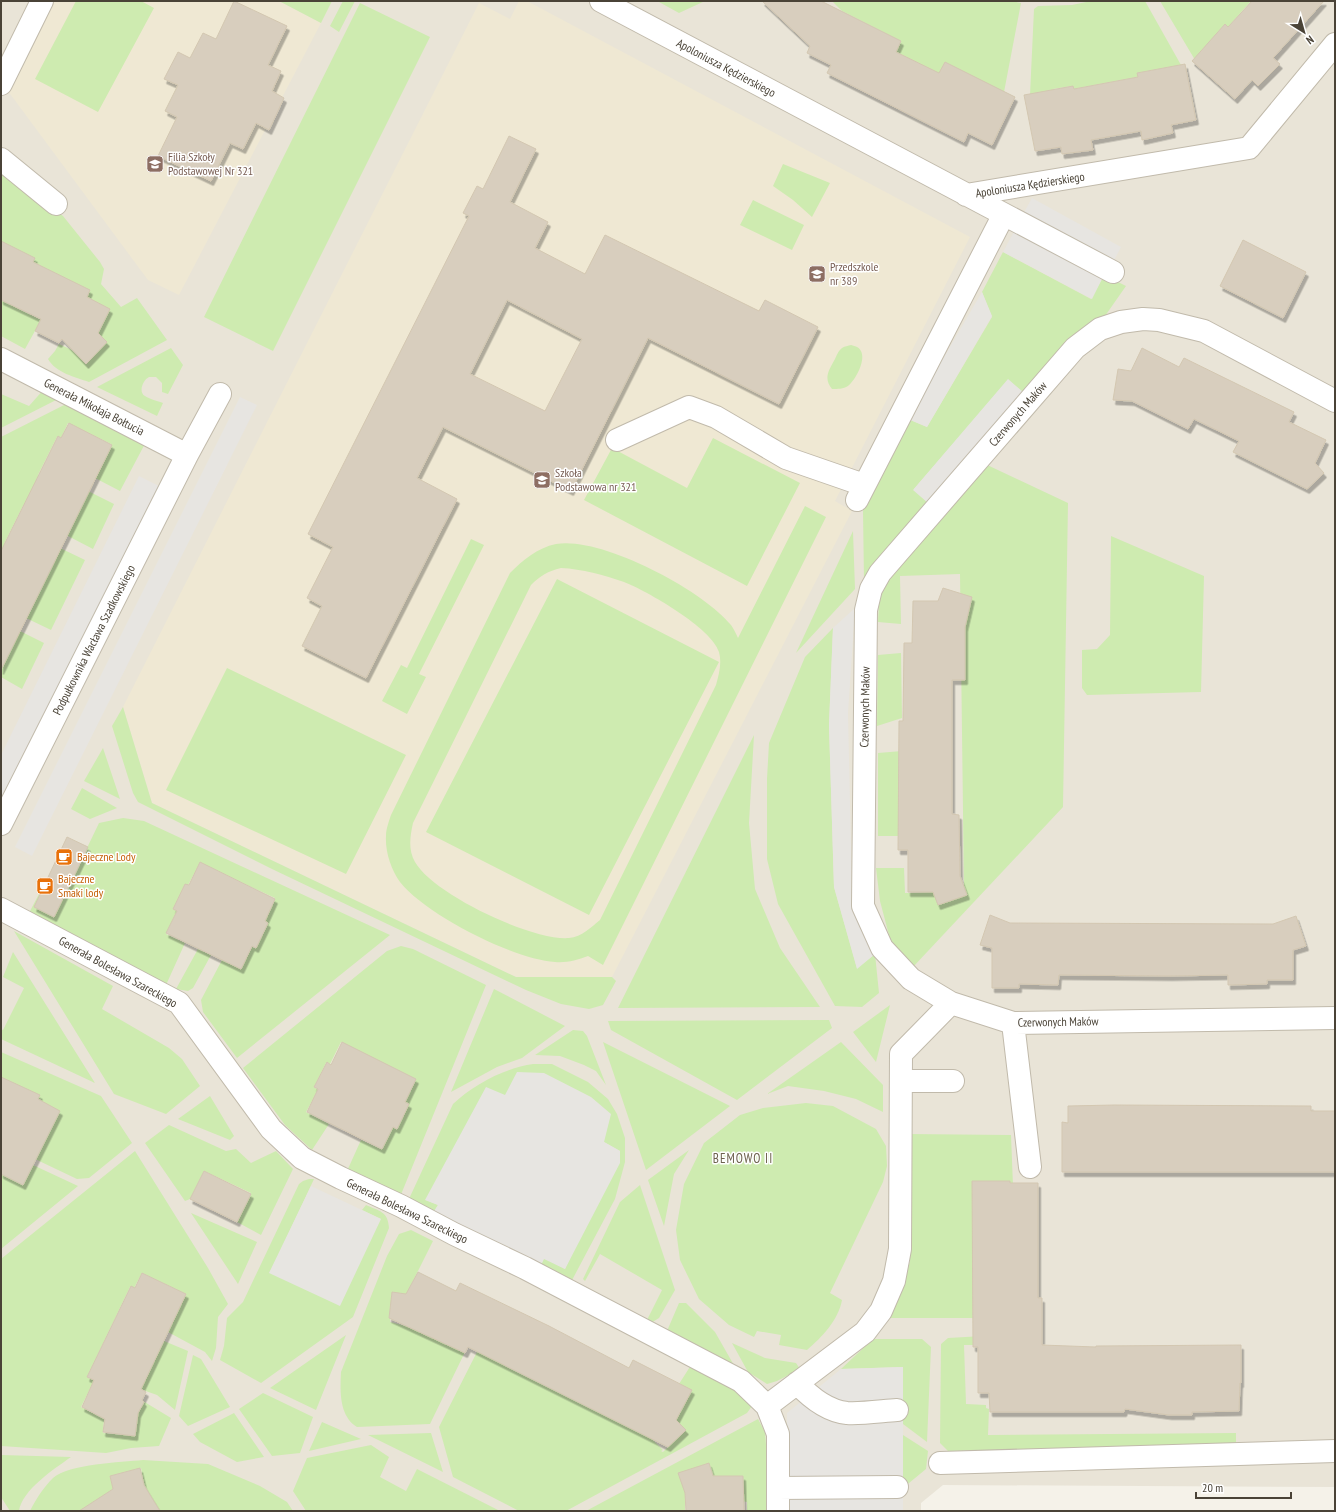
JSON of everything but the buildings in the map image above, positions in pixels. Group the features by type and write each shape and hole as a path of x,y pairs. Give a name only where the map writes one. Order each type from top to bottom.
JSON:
{"street":[{"path":"1,84 42,1"},
{"name":"Apoloniusza Kędzierskiego","path":"601,1 966,195 1250,148 1335,44"},
{"path":"1,159 56,204"},
{"path":"966,195 1003,216 1112,272"},
{"path":"618,440 689,407 716,417 786,458 860,493 1003,216"},
{"name":"Czerwonych Maków","path":"1335,401 1204,331 1159,320 1121,322 1100,329 1075,348 880,573 871,589 866,610 862,906 882,948 911,979 952,1003 1013,1024 1335,1018"},
{"name":"Generała Mikołaja Bołtucia","path":"1,359 187,455"},
{"name":"Podpułkownika Wacława Szadkowskiego","path":"1,824 187,455 220,394"},
{"name":"Generała Bolesława Szareckiego","path":"1,909 179,1003 271,1129 302,1158 525,1268 741,1381 767,1406 778,1434 778,1511"},
{"path":"767,1406 864,1332 881,1312 894,1281 900,1248 901,1054 952,1003"},
{"path":"1013,1024 1030,1167"},
{"path":"901,1081 953,1081"},
{"path":"797,1383 807,1394 833,1409 847,1413 897,1410"},
{"path":"940,1463 1335,1451"},
{"path":"778,1488 897,1487"}],"shaded area":[{"path":"1,1 1335,1 1335,1487 943,1485 921,1503 921,1511 1,1511"},
{"name":"Filia Szkoły Podstawowej Nr 321","path":"54,1 279,1 321,23 179,295 148,280 8,91"},
{"name":"Szkoła Podstawowa nr 321","path":"519,1 527,1 970,237 835,501 852,511 612,977 516,977 152,803 123,707 479,3 510,19"},
{"path":"1032,198 1121,247 1110,268 1021,218"},
{"path":"1016,228 1104,275 1092,299 1003,252"},
{"path":"982,292 992,316 927,427 908,419"},
{"path":"1008,379 1023,392 928,503 913,490"},
{"path":"240,397 257,405 32,856 15,847"},
{"path":"139,476 159,486 1,805 1,755"},
{"path":"855,608 848,713 852,893 875,954 857,969 834,887 829,725 833,628"},
{"path":"517,1072 544,1073 591,1097 611,1114 604,1142 620,1151 620,1163 565,1269 544,1259 540,1267 433,1213 438,1205 425,1200 486,1087 505,1095"},
{"path":"311,1186 381,1219 340,1306 269,1273"},
{"path":"903,1367 903,1511 787,1511 787,1413 841,1369"}],"green space":[{"path":"76,1 141,1 154,8 98,112 35,79"},
{"path":"279,1 332,1 321,23"},
{"path":"343,1 355,1 339,32 330,26"},
{"path":"705,1 679,13 659,2"},
{"path":"832,1 1012,1 1021,3 1004,92 945,62 939,74 895,52 901,41 842,11"},
{"path":"1091,1 1145,1 1181,65 1137,73 1138,77 1073,89 1072,86 1053,89 1054,93 1030,95 1034,9 1038,6 1072,5"},
{"path":"1160,1 1251,1 1228,27 1224,25 1195,60"},
{"path":"360,3 430,37 273,351 204,317"},
{"path":"783,164 830,183 812,217 793,200 773,186"},
{"path":"1,168 13,175 63,216 104,269 101,284 121,307 137,298 167,340 89,382 66,374 51,364 48,359 59,344 72,350 86,363 107,342 98,333 109,309 86,298 1,242"},
{"path":"753,200 804,225 792,250 740,225"},
{"path":"1003,252 1091,299 1104,275 1126,286 1098,326 1023,392 1008,380 914,489 928,503 864,581 863,511 908,419 927,427 992,317 982,292"},
{"path":"1,300 41,320 25,349 1,336"},
{"path":"851,345 861,350 862,361 858,373 848,386 832,389 827,378 829,370 840,350 843,347"},
{"path":"171,348 183,365 168,394 162,392 162,383 156,377 149,377 142,386 142,392 145,396 163,403 157,416 97,387"},
{"path":"45,388 62,397 1,428 1,394 29,406"},
{"path":"72,401 148,438 120,491 95,478 111,444 68,423 61,438 57,437 38,475 42,477 27,507 23,506 4,544 8,547 1,560 1,437"},
{"path":"713,438 800,483 747,586 584,500 612,448 687,488"},
{"path":"983,463 1068,503 1063,807 913,967 890,939 880,901 876,868 904,868 905,893 964,891 960,574 900,576 901,624 878,622 879,602 887,578"},
{"path":"88,491 114,504 93,549 66,535"},
{"path":"805,506 826,517 603,965 588,956 564,962 537,959 494,944 449,921 429,908 412,895 400,882 391,866 386,848 386,831 391,815 510,573 531,555 543,548 556,544 575,544 598,548 624,557 650,568 698,596 717,611 731,625 738,638","holes":["561,568 609,577 648,593 678,611 704,632 714,642 719,652 720,660 716,685 600,920 582,934 569,938 552,937 532,932 509,924 462,901 441,888 425,875 415,862 411,853 410,843 413,823 531,585 548,572"]},
{"path":"853,531 855,589 796,653"},
{"path":"1111,536 1204,576 1201,692 1087,695 1082,688 1082,650 1097,649 1110,635"},
{"path":"471,539 484,545 419,674 426,677 407,714 382,701 401,665 407,668"},
{"path":"60,548 85,560 51,630 26,618"},
{"path":"557,579 719,662 589,915 426,832"},
{"path":"833,628 829,725 834,887 857,968 875,954 879,993 862,1007 835,1006 778,904 767,859 767,779 769,743 805,657"},
{"path":"20,631 44,643 22,689 1,677 1,669"},
{"path":"901,653 902,718 877,726 878,655"},
{"path":"227,668 406,755 346,874 166,790"},
{"path":"123,707 152,803 516,977 612,977 616,981 603,1005 589,1009 561,1004 526,990 272,869 138,802 133,793 112,726"},
{"path":"754,735 749,823 755,889 780,948 820,1007 618,1008"},
{"path":"103,748 120,799 84,781"},
{"path":"902,751 904,836 878,836 878,753"},
{"path":"82,788 117,808 90,819 71,809"},
{"path":"123,818 144,821 390,935 237,1058 203,1012 201,1000 222,960 241,969 252,947 256,948 267,923 264,921 275,898 200,863 188,885 185,884 173,909 177,911 166,934 185,943 166,985 29,913 40,892 61,902 99,823"},
{"path":"14,931 113,986 102,1009 169,1048 182,1059 200,1086 166,1114 114,1094"},
{"path":"401,946 413,949 486,985 400,1197 347,1171 361,1140 381,1149 392,1127 397,1129 409,1104 405,1102 416,1079 341,1042 330,1064 326,1063 314,1087 318,1090 306,1112 329,1124 312,1150 285,1125 243,1068 387,951"},
{"path":"198,949 211,955 193,988 188,991 176,989"},
{"path":"13,952 95,1083 1,1039 1,1029 3,1030 24,988 3,977"},
{"path":"494,989 565,1026 522,1058 497,1067 451,1092"},
{"path":"890,1005 876,1062 853,1032"},
{"path":"829,1020 832,1028 737,1100 611,1030 608,1021"},
{"path":"573,1030 583,1031 587,1036 606,1085 596,1071 584,1065 560,1056 535,1055"},
{"path":"603,1042 730,1106 646,1170"},
{"path":"841,1042 883,1085 883,1112 856,1099 824,1091 788,1086 767,1094"},
{"path":"1,1052 101,1096 132,1143 89,1178 77,1179 35,1159 1,1081"},
{"path":"533,1064 552,1064 588,1082 608,1099 617,1114 625,1138 625,1162 615,1199 570,1284 540,1267 544,1258 565,1269 620,1151 604,1142 505,1095 426,1200 438,1205 433,1213 408,1201 453,1104 470,1090 490,1078 512,1069"},
{"path":"210,1096 234,1136 230,1140 178,1119"},
{"path":"806,1103 833,1106 876,1129 886,1146 887,1166 883,1182 830,1293 842,1300 837,1315 824,1334 807,1350 779,1345 781,1335 757,1331 754,1337 729,1325 699,1299 680,1260 676,1230 684,1184 704,1143 740,1115 763,1108"},
{"path":"169,1125 226,1151 236,1149 251,1163 276,1151 293,1169 261,1235 237,1222 251,1193 204,1171 190,1199 185,1201 145,1143"},
{"path":"907,1134 1011,1135 1013,1186 982,1318 889,1318 910,1262"},
{"path":"689,1150 674,1174 664,1226 648,1180"},
{"path":"135,1151 208,1268 228,1304 218,1317 216,1348 212,1361 205,1352 168,1332 186,1294 142,1273 134,1288 130,1287 87,1377 94,1381 81,1407 104,1419 103,1433 134,1436 136,1418 143,1401 171,1418 159,1446 131,1448 106,1453 1,1446 1,1259"},
{"path":"33,1165 78,1186 1,1249 1,1174 23,1185"},
{"path":"309,1179 314,1179 270,1273 381,1219 362,1210 366,1205 379,1210 385,1215 389,1228 353,1317 261,1383 220,1360 224,1346 227,1318 243,1302 299,1184"},
{"path":"640,1185 675,1290 659,1318 651,1323 646,1322 662,1290 600,1254 585,1281 583,1279 620,1202"},
{"path":"191,1213 257,1242 238,1284"},
{"path":"411,1230 433,1241 406,1295 392,1293 390,1322 406,1326 465,1352 430,1424 357,1427 351,1422 344,1410 341,1395 341,1372 387,1256 399,1234"},
{"path":"679,1303 686,1303 715,1332 735,1367 667,1331"},
{"path":"346,1335 316,1410 270,1388"},
{"path":"983,1336 983,1345 964,1345 966,1404 986,1405 986,1408 989,1409 988,1435 1236,1433 1236,1446 948,1451 940,1443 941,1344 948,1338"},
{"path":"873,1339 922,1339 931,1347 927,1442 903,1424 903,1367 841,1369"},
{"path":"164,1341 188,1351 175,1410 157,1395 140,1389"},
{"path":"732,1343 765,1358 796,1363 800,1369 777,1381 767,1384 748,1372"},
{"path":"479,1348 507,1362 505,1366 652,1439 663,1450 661,1451 663,1452 685,1430 676,1420 679,1384 693,1362 737,1390 752,1406 747,1413 566,1511 519,1511 453,1477 439,1427"},
{"path":"193,1355 201,1359 230,1407 188,1426 179,1416"},
{"path":"263,1393 313,1417 300,1453 272,1456 239,1409"},
{"path":"234,1413 264,1457 237,1462 200,1442 193,1434"},
{"path":"758,1419 765,1432 768,1511 747,1511 747,1502 685,1489 685,1511 586,1511"},
{"path":"322,1422 361,1439 309,1451"},
{"path":"431,1433 443,1472 368,1435"},
{"path":"903,1435 928,1451 926,1469 903,1488"},
{"path":"371,1445 389,1457 380,1477 406,1491 417,1469 500,1511 306,1511 293,1491 307,1458"},
{"path":"1,1455 71,1457 32,1488 21,1503 19,1511 10,1511 1,1497"},
{"path":"143,1460 208,1464 260,1486 287,1502 293,1511 160,1511 144,1486 141,1468 110,1476 113,1489 96,1511 30,1511 46,1486 53,1478 61,1473 96,1464"}],"place":[{"name":"Filia Szkoły Podstawowej Nr 321","path":"155,164"},
{"name":"Przedszkole nr 389","path":"817,274"},
{"name":"Szkoła Podstawowa nr 321","path":"542,480"},
{"name":"Bajeczne Lody","path":"64,857"},
{"name":"Bajeczne Smaki lody","path":"45,886"}],"district":[{"name":"BEMOWO II","path":"743,1158"}]}
